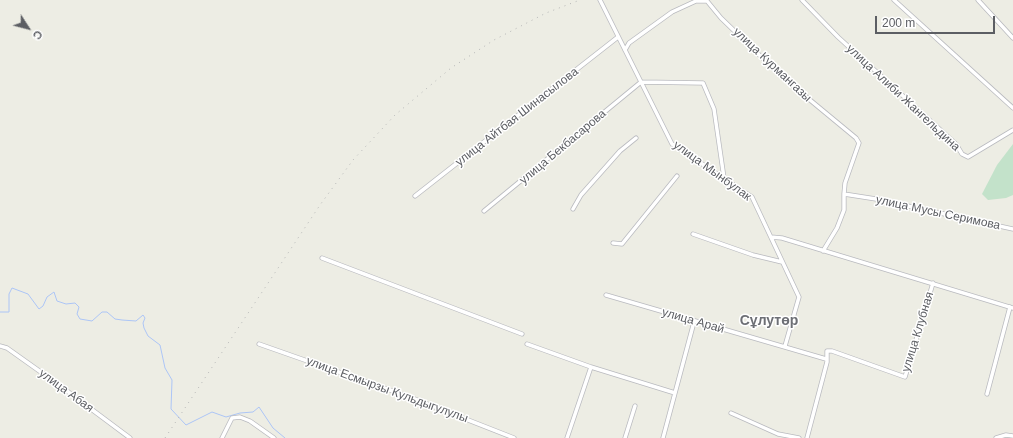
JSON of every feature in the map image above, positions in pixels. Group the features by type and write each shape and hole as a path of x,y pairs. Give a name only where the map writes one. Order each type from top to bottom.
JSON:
{"street":[{"name":"улица Мынбулак","path":"600,0 672,144 752,197 799,298 785,346"},
{"name":"улица Курмангазы","path":"625,50 628,43 650,26 672,12 697,1 708,0 721,18 781,76 856,138 859,144 845,183 844,194"},
{"name":"улица Алиби Жангельдина","path":"802,0 838,37 956,144 962,154 968,157 1013,130"},
{"path":"894,0 1013,108"},
{"path":"978,0 1013,38"},
{"name":"улица Айтбая Шинасылова","path":"415,196 618,37"},
{"path":"641,82 704,83 714,109 724,178"},
{"name":"улица Бекбасарова","path":"484,211 641,82"},
{"path":"573,209 581,195 620,151 636,138"},
{"path":"612,243 622,244 677,176"},
{"path":"823,251 837,228 844,210 844,194"},
{"name":"улица Мусы Серимова","path":"844,194 1013,229"},
{"path":"693,234 753,255 782,262"},
{"path":"771,237 782,238 1012,308 987,394"},
{"path":"322,258 522,334"},
{"name":"улица Клубная","path":"826,360 828,350 905,377 933,283"},
{"name":"улица Арай","path":"606,295 694,322 785,346 826,360"},
{"path":"663,438 694,322"},
{"name":"улица Есмырзы Кульдыгулулы","path":"259,344 407,396 514,438"},
{"path":"527,344 591,367 675,393"},
{"name":"улица Абая","path":"0,346 7,348 130,438"},
{"path":"808,438 826,360"},
{"path":"567,438 591,367"},
{"path":"624,438 635,406"},
{"path":"731,413 778,434 799,438"},
{"path":"222,438 232,418 240,417 254,423 274,438"},
{"path":"996,438 1006,435 1013,436"}],"green space":[{"path":"1013,144 1013,195 1006,198 988,200 982,194 997,165"}],"waterway":[{"path":"0,312 9,312 9,294 12,288 28,294 39,309 43,306 47,297 54,292 57,301 66,304 75,303 79,307 77,314 80,319 92,321 102,312 107,312 115,319 122,320 136,321 143,315 145,318 143,323 144,328 148,336 160,345 165,368 172,380 171,409 186,425 212,412 226,417 240,413 253,412 259,407 273,428 285,438"}],"railway":[{"path":"165,438 320,205 353,160 395,115 451,68 494,40 546,13 580,0"}],"district":[{"name":"Сұлутөр","path":"769,321"}]}
